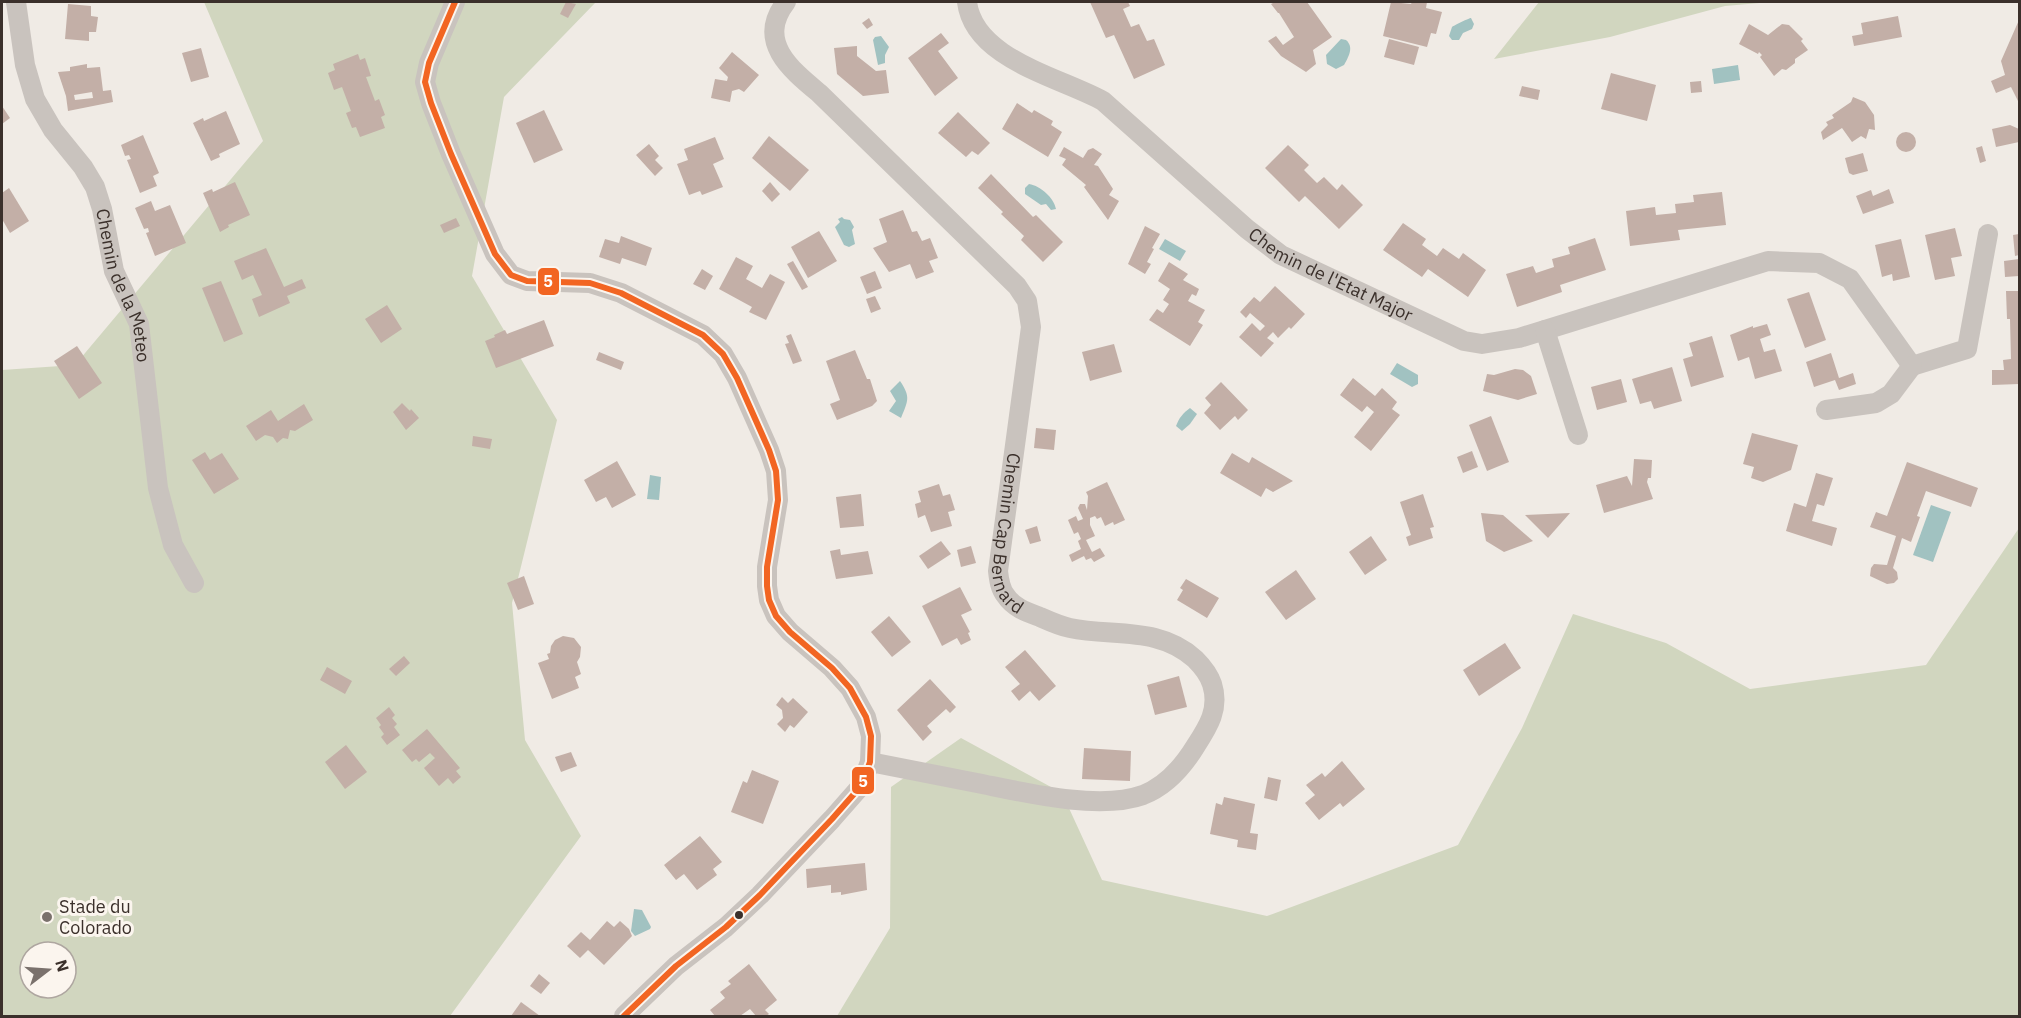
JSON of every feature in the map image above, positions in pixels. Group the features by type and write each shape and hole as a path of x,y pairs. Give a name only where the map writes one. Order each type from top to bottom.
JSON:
{"street":[{"name":"Chemin de la Meteo","path":"16,2 25,65 35,99 52,130 83,167 95,187 102,209 114,271 139,324 158,488 173,545 194,583"},
{"path":"455,2 429,63 425,82 451,154 495,254 512,275 527,281 590,283 621,293 703,335 723,354 737,378 776,471 778,500 767,567 769,600 776,616 790,632 832,668 850,688 866,717 871,735 870,762 861,786 760,895 726,927 676,966 624,1017"},
{"name":"Chemin Cap Bernard","path":"786,2 777,16 774,28 779,54 800,78 1017,286 1027,301 1031,327 998,571 1004,595 1013,605 1023,611 1070,628 1144,635 1171,643 1185,650 1205,670 1212,683 1215,697 1215,709 1210,724 1187,761 1175,774 1152,791 1120,801 1087,800 1026,793 870,762"},
{"name":"Chemin de l'Etat Major","path":"967,2 971,19 990,44 1053,80 1102,100 1247,229 1281,255 1464,341 1482,344 1499,343 1768,261 1819,263 1850,279 1912,366"},
{"path":"1826,410 1876,403 1891,394 1912,366 1967,349 1988,234"},
{"path":"1545,330 1578,435"}],"green space":[{"path":"204,2 596,2 504,97 472,276 557,420 512,603 525,740 581,836 450,1016 2,1016 2,370 75,365 263,141"},
{"path":"1539,2 1771,2 1725,6 1610,37 1494,59"},
{"path":"2019,528 2019,1016 837,1016 890,928 891,787 961,738 1062,793 1102,880 1267,916 1458,845 1522,728 1573,614 1666,643 1750,689 1926,665"}],"water":[{"path":"1471,18 1474,24 1472,29 1463,33 1459,40 1452,40 1449,36 1452,27"},
{"path":"881,36 889,47 885,55 885,63 878,65 873,40"},
{"path":"1341,39 1346,40 1350,46 1350,52 1344,65 1336,69 1327,64 1326,55"},
{"path":"1738,65 1740,80 1714,84 1712,69"},
{"path":"1029,184 1046,193 1056,209 1051,210 1046,204 1041,205 1025,194 1025,188"},
{"path":"842,217 850,220 854,227 852,230 855,244 849,247 844,245 835,227 840,222 838,219"},
{"path":"1165,239 1186,251 1180,261 1159,249"},
{"path":"1397,363 1418,375 1418,384 1412,387 1390,374"},
{"path":"900,381 907,395 901,418 889,411 896,401 890,391"},
{"path":"1190,408 1197,414 1182,431 1176,426"},
{"path":"650,475 661,477 659,500 647,499"},
{"path":"1931,505 1951,512 1933,562 1913,555"},
{"path":"634,909 642,910 651,927 635,936 631,931"}],"building":[{"path":"566,2 576,4 568,18 560,14"},
{"path":"1090,2 1128,2 1130,6 1123,9 1131,27 1139,24 1147,41 1154,39 1165,65 1134,79 1114,35 1106,38"},
{"path":"1307,2 1332,37 1313,50 1316,64 1306,72 1281,56 1268,41 1276,36 1283,45 1294,37 1271,4"},
{"path":"1391,2 1411,4 1412,2 1427,2 1426,8 1442,12 1436,34 1431,33 1427,47 1383,36"},
{"path":"68,4 91,6 91,16 98,17 96,32 89,32 89,41 65,39"},
{"path":"1898,16 1902,37 1854,46 1852,36 1863,34 1861,23"},
{"path":"869,18 873,25 867,29 862,23"},
{"path":"2019,20 2019,103 2011,87 1996,93 1991,81 2005,75 2001,61"},
{"path":"1749,24 1768,35 1782,24 1789,25 1803,39 1801,41 1808,50 1795,59 1795,63 1786,70 1782,69 1774,76 1760,57 1762,55 1759,52 1758,54 1739,44"},
{"path":"941,33 949,43 938,51 958,78 935,96 908,58"},
{"path":"1389,39 1419,47 1414,65 1384,57"},
{"path":"857,46 857,56 876,71 886,70 889,93 863,96 837,74 834,48"},
{"path":"201,48 209,77 191,82 182,53"},
{"path":"732,52 759,75 744,92 739,89 732,91 730,102 711,98 715,79 727,81 728,77 719,68"},
{"path":"358,54 360,60 365,58 371,76 366,77 375,101 379,99 385,115 381,117 385,128 360,137 356,127 352,128 346,113 351,111 342,87 334,90 328,73 335,70 333,64"},
{"path":"87,64 87,68 100,67 103,91 111,90 113,102 68,111 58,72 70,71 70,67","holes":["92,92 93,98 75,100 74,95"]},
{"path":"1611,73 1656,85 1647,121 1601,109"},
{"path":"1701,81 1702,92 1691,93 1690,82"},
{"path":"1522,86 1540,90 1538,100 1519,96"},
{"path":"1853,97 1865,102 1874,115 1875,130 1869,129 1866,139 1861,136 1852,142 1842,128 1823,140 1821,132 1828,125 1826,122 1834,118 1832,115 1851,102"},
{"path":"1017,103 1032,113 1034,110 1053,121 1051,125 1062,132 1048,157 1002,129"},
{"path":"2,106 10,118 2,124"},
{"path":"544,110 563,150 534,163 516,123"},
{"path":"226,111 240,144 219,154 220,157 211,161 193,123 203,118 204,121"},
{"path":"958,112 990,143 978,155 972,151 966,157 938,133"},
{"path":"2010,125 2019,129 2019,142 1996,147 1992,129"},
{"path":"1906,132 1913,135 1916,142 1913,149 1906,152 1899,149 1896,142 1899,135"},
{"path":"143,135 159,173 153,176 157,186 140,193 127,160 131,159 129,155 125,156 121,145"},
{"path":"769,136 809,170 790,191 752,158"},
{"path":"715,137 724,159 713,164 723,187 702,195 700,191 689,195 677,164 688,160 684,149"},
{"path":"649,144 659,156 655,160 663,168 655,176 636,155"},
{"path":"1288,145 1309,165 1304,170 1317,183 1324,177 1337,190 1342,184 1363,205 1339,229 1305,196 1299,202 1265,168"},
{"path":"1982,146 1986,161 1980,163 1976,148"},
{"path":"1064,147 1083,158 1088,150 1093,148 1102,154 1094,165 1098,166 1113,189 1109,195 1119,201 1108,220 1084,187 1086,185 1062,165 1066,159 1059,156"},
{"path":"1863,153 1868,171 1853,175 1849,173 1845,158"},
{"path":"991,174 1033,217 1036,215 1063,242 1043,262 1021,240 1024,236 1001,214 1003,212 978,188"},
{"path":"235,182 250,215 228,225 229,227 220,232 203,193 212,189 213,192"},
{"path":"770,182 780,194 772,202 762,191"},
{"path":"9,188 29,221 10,233 2,219 2,193"},
{"path":"1889,189 1894,203 1863,214 1856,196 1871,190 1873,196"},
{"path":"1722,192 1726,225 1678,230 1680,240 1630,246 1626,211 1655,207 1656,215 1676,213 1675,204 1694,202 1693,195"},
{"path":"151,201 155,211 170,205 186,243 155,256 146,233 149,232 148,228 144,229 135,208"},
{"path":"903,210 912,232 917,231 922,241 930,238 938,258 929,261 934,272 916,279 910,264 889,272 873,248 887,242 879,219"},
{"path":"456,218 460,226 444,233 440,225"},
{"path":"1403,223 1426,239 1422,245 1437,256 1443,248 1459,259 1463,253 1486,270 1468,297 1428,269 1422,277 1383,250"},
{"path":"1145,226 1160,234 1152,248 1154,249 1147,262 1151,264 1145,274 1128,264"},
{"path":"1955,228 1962,256 1951,258 1955,276 1935,280 1925,235"},
{"path":"819,231 837,261 808,278 791,247"},
{"path":"2019,234 2019,255 2015,256 2013,235"},
{"path":"621,236 652,248 646,266 622,258 620,264 599,257 605,239 619,243"},
{"path":"1595,238 1606,270 1560,285 1562,292 1517,307 1506,274 1533,266 1536,273 1554,267 1552,259 1570,254 1568,247"},
{"path":"1901,239 1910,277 1893,281 1892,274 1882,277 1875,245"},
{"path":"266,248 284,287 302,279 306,288 287,296 290,303 259,317 252,299 262,295 253,275 242,280 234,261"},
{"path":"736,257 753,266 746,279 762,288 770,274 785,282 766,320 749,312 752,307 719,289"},
{"path":"2019,259 2019,276 2005,277 2004,261"},
{"path":"793,261 808,287 802,290 787,264"},
{"path":"1169,262 1188,274 1183,280 1199,289 1196,296 1192,294 1188,301 1205,310 1198,322 1203,325 1190,346 1149,320 1157,309 1163,313 1169,304 1163,300 1170,289 1158,281"},
{"path":"702,269 713,276 705,290 693,284"},
{"path":"875,271 882,288 867,294 860,277"},
{"path":"221,281 243,334 224,342 202,288"},
{"path":"1275,286 1305,314 1291,329 1289,327 1278,338 1273,332 1267,338 1274,343 1261,357 1239,337 1252,323 1260,331 1265,326 1250,313 1246,318 1240,312 1254,297 1260,302"},
{"path":"2006,291 2019,291 2019,384 1992,385 1992,370 2004,370 2003,360 2011,359 2010,319 2007,319"},
{"path":"1809,292 1826,340 1805,348 1787,299"},
{"path":"875,296 881,309 871,313 866,299"},
{"path":"387,305 402,329 381,343 365,319"},
{"path":"544,320 554,346 496,368 485,341 505,330 507,334"},
{"path":"1767,324 1771,335 1760,339 1764,352 1775,349 1782,371 1755,379 1749,357 1738,361 1730,335 1753,326 1753,328"},
{"path":"791,334 802,361 793,364 785,344 789,343 786,336"},
{"path":"1712,336 1724,377 1691,387 1683,359 1693,356 1689,343"},
{"path":"1114,344 1122,372 1090,381 1082,352"},
{"path":"77,346 102,383 79,399 54,361"},
{"path":"855,350 867,379 870,379 877,401 872,406 837,420 830,404 840,400 826,361"},
{"path":"599,352 624,362 621,370 596,360"},
{"path":"1831,353 1839,378 1853,373 1856,384 1839,390 1835,380 1814,387 1806,362"},
{"path":"1672,367 1682,401 1654,409 1651,401 1640,404 1632,379"},
{"path":"1515,369 1523,370 1531,376 1537,394 1518,400 1483,391 1487,374 1494,375"},
{"path":"1353,378 1375,396 1382,388 1397,402 1392,409 1400,415 1371,451 1354,437 1374,412 1367,406 1362,412 1340,395"},
{"path":"1621,379 1627,402 1597,410 1591,387"},
{"path":"1221,382 1248,410 1238,420 1235,416 1220,430 1204,413 1211,405 1205,398"},
{"path":"402,403 419,418 406,430 393,412"},
{"path":"304,404 313,420 295,431 290,430 288,439 283,438 277,443 273,437 265,435 256,441 246,426 271,410 278,421"},
{"path":"1491,416 1509,462 1487,471 1469,425"},
{"path":"1036,428 1056,430 1054,450 1034,448"},
{"path":"1752,433 1798,445 1791,470 1763,482 1751,478 1754,467 1743,464"},
{"path":"473,436 492,439 490,449 472,446"},
{"path":"1472,451 1478,467 1463,473 1457,457"},
{"path":"205,452 210,460 222,453 239,479 214,494 192,460"},
{"path":"1232,453 1249,463 1252,457 1293,481 1273,492 1266,488 1261,497 1220,473"},
{"path":"1634,459 1652,460 1651,478 1648,478 1647,482 1653,499 1604,513 1596,485 1627,476 1632,486"},
{"path":"617,461 636,495 612,508 606,497 596,502 584,480"},
{"path":"1907,462 1978,488 1971,507 1926,491 1911,542 1902,538 1893,568 1897,572 1898,579 1894,583 1887,584 1870,576 1871,568 1874,564 1887,565 1896,536 1870,527 1876,512 1887,516"},
{"path":"1816,473 1833,478 1824,506 1817,504 1812,521 1837,528 1832,546 1786,531 1794,503 1806,507"},
{"path":"1107,482 1125,520 1105,526 1101,517 1090,518 1090,525 1095,536 1086,540 1092,552 1100,548 1105,556 1094,562 1091,558 1086,560 1084,556 1072,562 1069,555 1081,549 1078,541 1081,539 1078,532 1074,534 1068,520 1076,516 1078,521 1083,519 1078,508 1080,504 1085,504 1087,510 1086,492"},
{"path":"939,484 943,496 950,494 955,510 948,512 952,526 931,532 925,515 918,518 915,504 921,502 918,491"},
{"path":"861,494 864,526 840,528 836,497"},
{"path":"1423,494 1434,527 1430,528 1433,538 1409,546 1406,537 1411,535 1400,502"},
{"path":"1481,513 1503,515 1533,541 1504,552 1486,541"},
{"path":"1570,513 1548,538 1525,515"},
{"path":"1037,526 1041,541 1030,544 1025,530"},
{"path":"1371,536 1387,560 1365,575 1349,552"},
{"path":"941,541 951,554 928,569 919,556"},
{"path":"971,546 976,563 961,567 957,550"},
{"path":"840,549 841,555 868,551 873,574 836,579 830,551"},
{"path":"1296,570 1316,599 1286,620 1265,592"},
{"path":"524,576 534,604 518,610 507,583"},
{"path":"1186,579 1219,598 1207,618 1177,600 1183,590 1180,588"},
{"path":"960,587 972,610 961,615 970,632 968,633 971,640 961,645 957,638 942,646 922,606"},
{"path":"889,616 911,642 892,657 871,632"},
{"path":"563,636 574,638 581,647 577,662 581,674 575,677 579,688 552,699 538,663 549,659 547,654 550,653 551,646 555,640"},
{"path":"1505,643 1521,668 1479,696 1463,670"},
{"path":"1025,650 1056,686 1039,701 1030,691 1019,701 1011,691 1020,684 1005,667"},
{"path":"404,656 410,663 396,676 389,669"},
{"path":"327,667 352,681 345,694 320,680"},
{"path":"1179,676 1187,707 1155,715 1147,685"},
{"path":"930,679 956,707 950,713 946,709 927,726 932,732 923,741 897,710"},
{"path":"782,697 788,703 793,698 808,712 794,728 790,725 785,732 777,724 783,718 782,710 776,705"},
{"path":"389,707 395,715 392,718 397,724 394,727 400,735 387,745 381,737 384,734 376,718"},
{"path":"427,729 460,768 456,771 461,777 453,784 448,778 439,786 424,768 435,758 430,753 419,762 416,759 412,762 402,750"},
{"path":"346,745 367,772 345,789 325,762"},
{"path":"1084,748 1131,751 1130,781 1082,779"},
{"path":"571,752 577,766 561,772 555,757"},
{"path":"1342,761 1365,789 1343,807 1340,803 1319,820 1305,803 1315,795 1306,785 1322,773 1325,777"},
{"path":"752,770 779,781 763,824 731,812 743,781 747,783"},
{"path":"1268,777 1281,780 1277,801 1264,798"},
{"path":"1224,797 1255,804 1250,833 1258,834 1256,850 1237,847 1238,840 1210,834 1216,803 1222,805"},
{"path":"700,836 722,862 713,869 717,875 697,890 684,874 676,880 664,865"},
{"path":"865,863 867,890 841,895 841,892 831,893 831,885 807,888 806,869"},
{"path":"607,921 614,927 620,921 629,929 632,936 604,965 588,950 580,958 567,946 581,932 590,940"},
{"path":"749,964 777,1000 765,1010 769,1014 756,1016 750,1009 740,1016 715,1016 710,1010 725,998 720,992 731,984 728,981"},
{"path":"539,974 550,983 541,994 530,986"},
{"path":"521,1002 540,1016 511,1016"}],"transit line":[{"name":"5","path":"455,2 429,63 425,82 451,154 495,254 511,275 527,281 590,283 621,293 703,335 723,354 737,378 776,471 778,500 767,567 769,600 776,616 790,632 832,668 850,688 866,717 871,736 870,762 861,786 832,819 760,895 726,927 676,966 624,1016"}],"place":[{"name":"Stade du Colorado","path":"47,917"}]}
